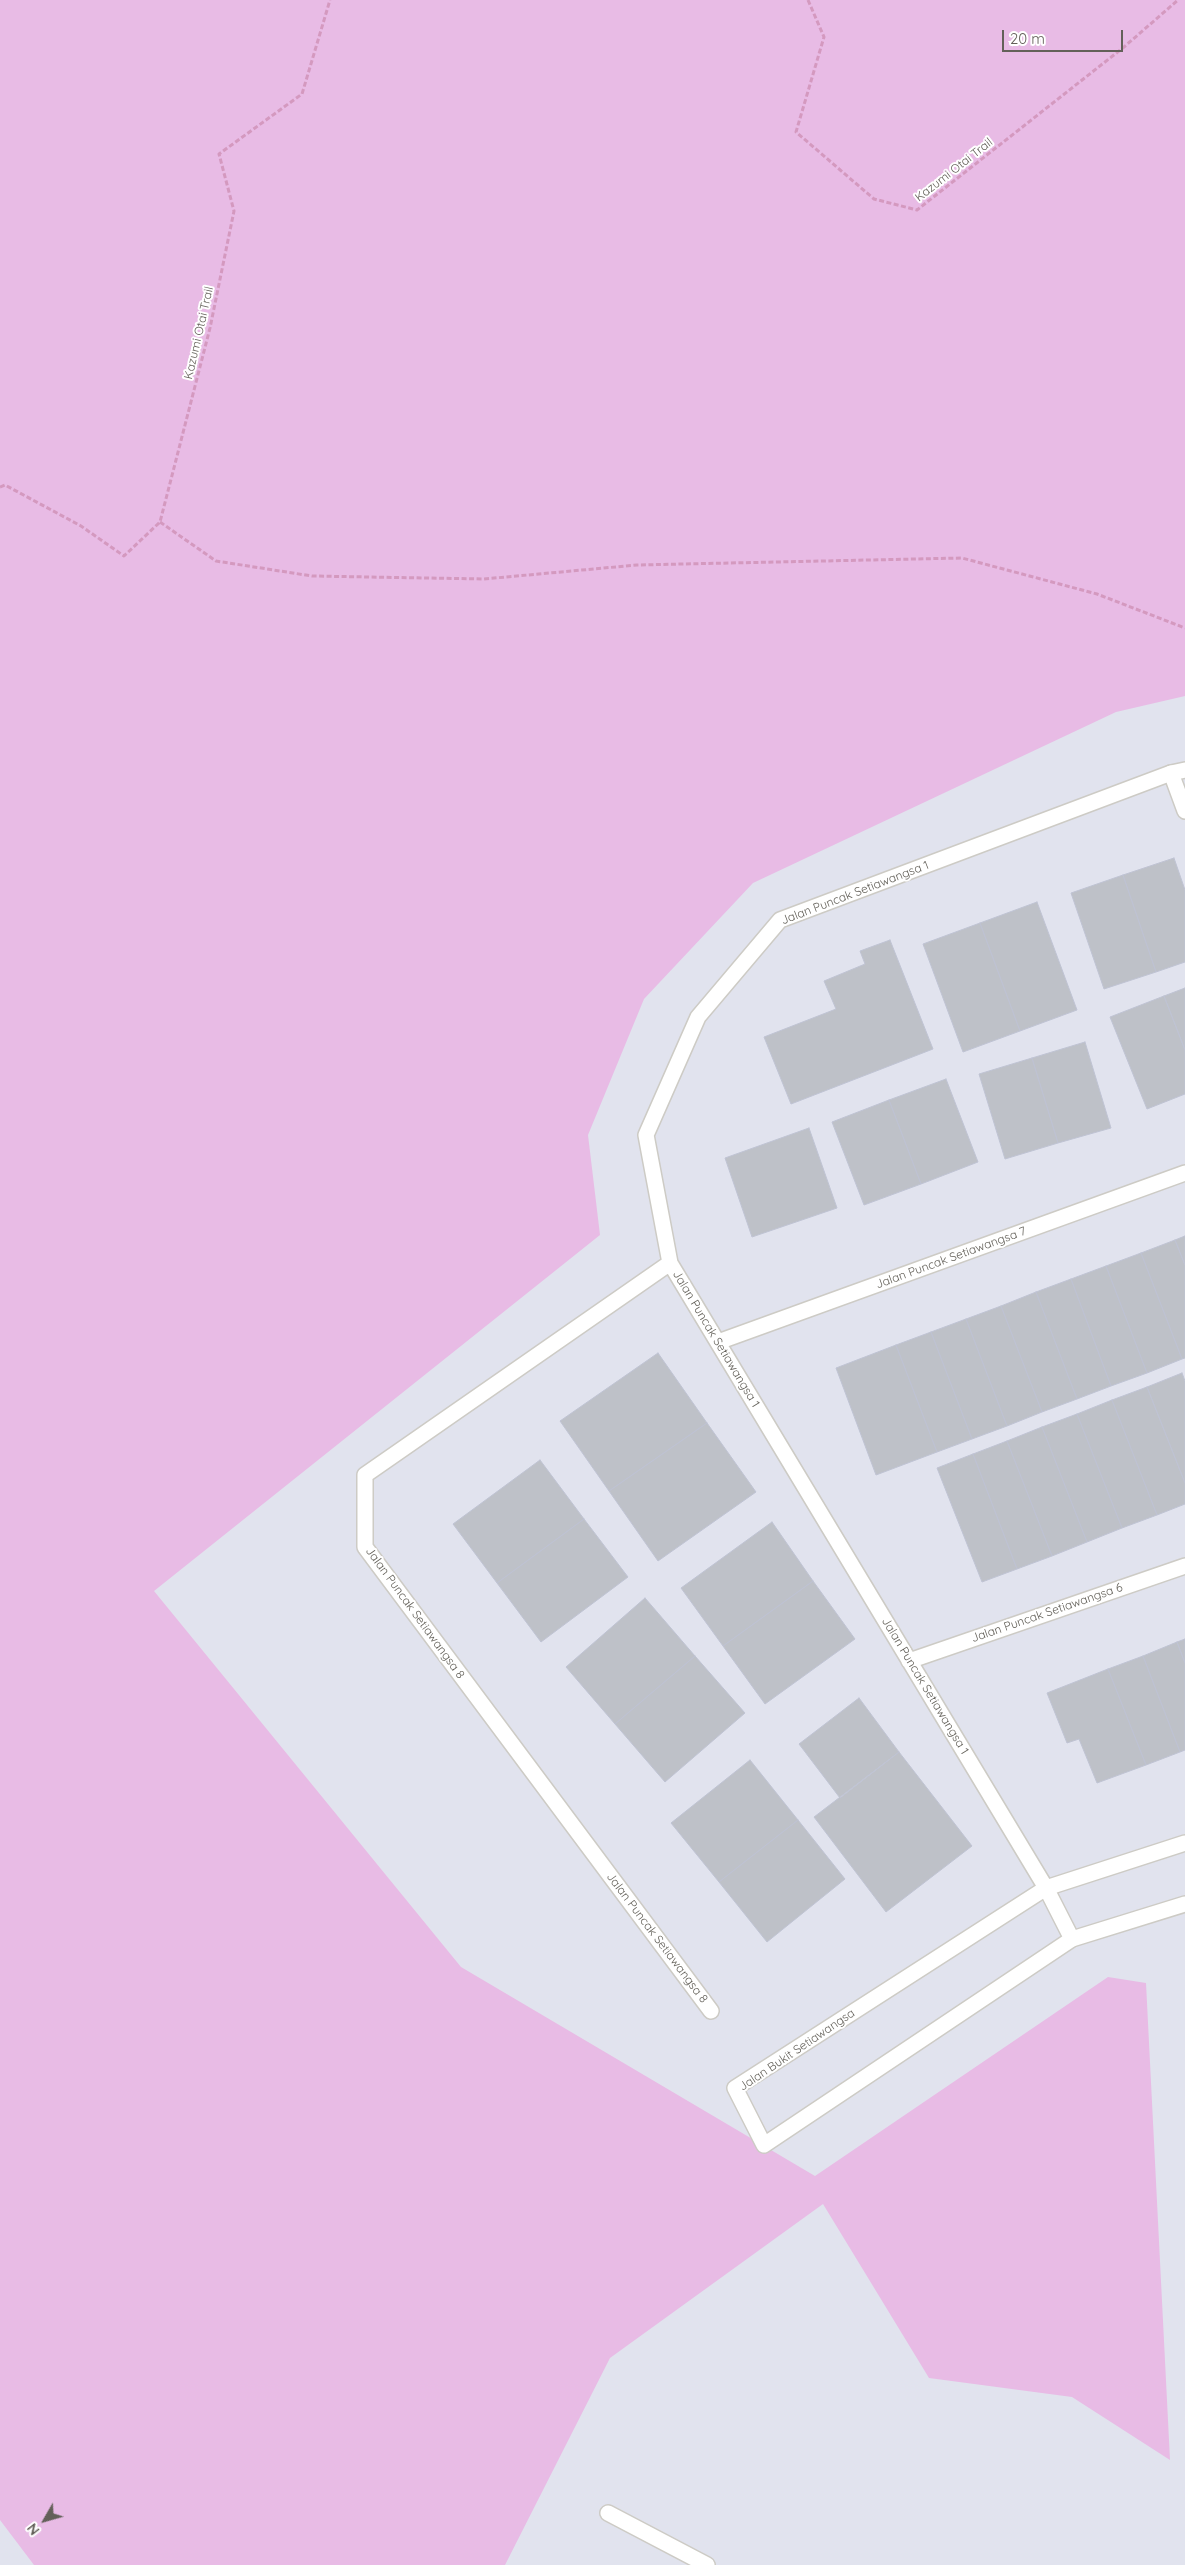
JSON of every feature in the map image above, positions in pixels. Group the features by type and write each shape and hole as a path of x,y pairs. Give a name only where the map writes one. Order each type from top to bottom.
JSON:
{"street":[{"path":"1178,771 1185,811"},
{"name":"Jalan Puncak Setiawangsa 1","path":"1072,1939 1046,1888 670,1263 646,1135 698,1016 780,920 1178,771"},
{"name":"Jalan Puncak Setiawangsa 7","path":"718,1342 1185,1173"},
{"name":"Jalan Puncak Setiawangsa 8","path":"670,1263 365,1475 365,1547 711,2011"},
{"name":"Jalan Puncak Setiawangsa 6","path":"910,1661 1185,1566"},
{"name":"Jalan Bukit Setiawangsa","path":"1185,1843 1046,1888 735,2088 764,2145 1072,1939 1185,1904"},
{"path":"608,2513 707,2565"}],"path":[{"name":"Kazumi Otai Trail","path":"160,522 210,328 234,211 219,154 302,94 330,0"},
{"name":"Kazumi Otai Trail","path":"808,0 824,37 796,132 874,199 917,210 1124,47 1178,0"},
{"path":"0,487 5,485 81,526 124,556 160,522 216,561 312,576 484,579 637,565 962,558 1097,594 1185,628"}],"shaded area":[{"path":"0,0 1185,0 1185,696 1116,712 753,883 644,999 588,1135 600,1235 154,1591 461,1967 815,2176 1108,1977 1146,1983 1170,2460 1072,2397 929,2378 823,2204 610,2358 505,2565 34,2565 0,2520"}],"building":[{"path":"1174,858 1185,890 1185,962 1156,972 1123,875"},
{"path":"1123,875 1156,972 1104,989 1071,893"},
{"path":"1037,902 1077,1010 1020,1031 980,923"},
{"path":"980,923 1020,1031 963,1052 923,944"},
{"path":"890,940 933,1049 791,1104 764,1037 836,1009 824,981 865,964 860,951"},
{"path":"1185,988 1185,1050 1164,996"},
{"path":"1164,996 1185,1050 1185,1094 1147,1109 1110,1017"},
{"path":"1085,1042 1111,1128 1058,1143 1032,1058"},
{"path":"1032,1058 1058,1143 1005,1159 979,1074"},
{"path":"946,1079 978,1162 921,1184 889,1100"},
{"path":"889,1100 921,1184 864,1205 832,1122"},
{"path":"809,1128 837,1208 752,1237 725,1158"},
{"path":"1185,1236 1185,1265 1175,1240"},
{"path":"1175,1240 1185,1265 1185,1358 1182,1359 1141,1253"},
{"path":"1141,1253 1182,1359 1147,1373 1106,1266"},
{"path":"1106,1266 1147,1373 1111,1386 1071,1279"},
{"path":"1071,1279 1111,1386 1077,1399 1036,1292"},
{"path":"1036,1292 1077,1399 1042,1412 1001,1306"},
{"path":"1001,1306 1042,1412 1007,1426 966,1319"},
{"path":"966,1319 1007,1426 972,1439 931,1332"},
{"path":"931,1332 972,1439 937,1452 896,1345"},
{"path":"896,1345 937,1452 876,1475 836,1368"},
{"path":"658,1353 707,1423 609,1491 560,1421"},
{"path":"1182,1373 1185,1381 1185,1483 1147,1387"},
{"path":"1147,1387 1185,1483 1185,1504 1157,1515 1112,1400"},
{"path":"1112,1400 1157,1515 1122,1528 1077,1414"},
{"path":"1077,1414 1122,1528 1087,1542 1042,1427"},
{"path":"707,1423 756,1492 658,1561 609,1491"},
{"path":"1042,1427 1087,1542 1052,1556 1007,1441"},
{"path":"1007,1441 1052,1556 1017,1569 973,1454"},
{"path":"973,1454 1017,1569 982,1582 937,1468"},
{"path":"540,1460 584,1519 497,1583 453,1524"},
{"path":"584,1519 628,1577 541,1642 497,1583"},
{"path":"772,1522 813,1581 723,1646 681,1588"},
{"path":"813,1581 855,1639 765,1704 723,1646"},
{"path":"645,1598 695,1656 615,1724 566,1667"},
{"path":"1185,1639 1185,1663 1177,1642"},
{"path":"1177,1642 1185,1663 1185,1750 1180,1752 1143,1656"},
{"path":"695,1656 745,1713 665,1782 615,1724"},
{"path":"1143,1656 1180,1752 1146,1765 1108,1669"},
{"path":"1108,1669 1146,1765 1097,1783 1079,1739 1067,1743 1047,1693"},
{"path":"859,1698 899,1752 840,1798 799,1744"},
{"path":"899,1752 972,1846 886,1912 814,1817"},
{"path":"750,1760 798,1820 719,1882 671,1823"},
{"path":"798,1820 845,1879 767,1942 719,1882"}]}
